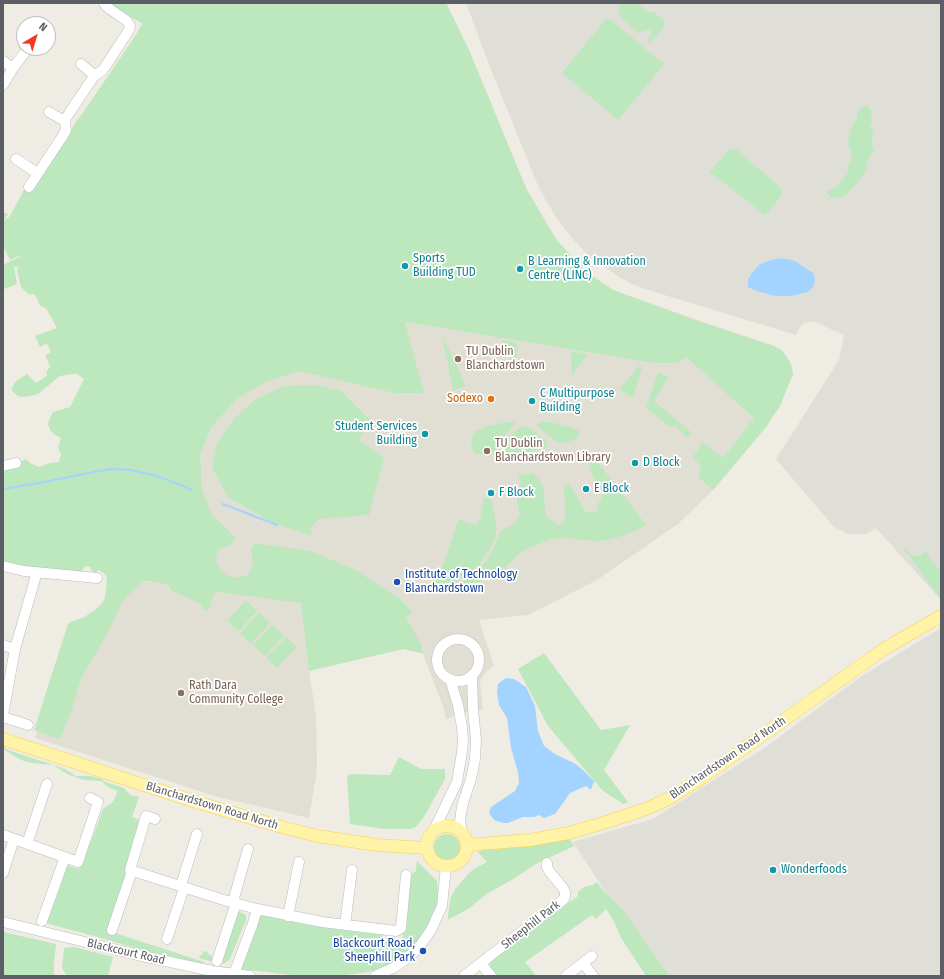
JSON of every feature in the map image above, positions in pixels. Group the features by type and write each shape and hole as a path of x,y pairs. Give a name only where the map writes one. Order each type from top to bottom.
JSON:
{"main road":[{"name":"Blanchardstown Road North","path":"467,845 530,840 569,833 646,809 670,798 746,748 884,649 941,616"},
{"name":"Blanchardstown Road North","path":"3,739 199,803 289,829 317,836 359,843 426,848"},
{"path":"445,825 452,826 462,833 466,839 467,845 466,852 458,863 452,866 446,866 438,864 432,860 426,848 429,835 434,830 445,825"}],"street":[{"path":"29,187 64,134 66,130 65,120 68,114 94,75 103,70 129,30 130,26 127,21 107,7 104,3"},
{"path":"3,85 22,56"},
{"path":"3,61 14,68"},
{"path":"81,64 94,75"},
{"path":"49,112 60,119 65,120"},
{"path":"16,160 37,173"},
{"path":"3,466 16,463"},
{"path":"3,566 24,571 97,578"},
{"path":"28,725 3,716 16,648 37,572"},
{"path":"458,639 465,640 470,643 478,653 478,666 472,675 466,679 450,679 441,672 438,666 438,653 446,642 458,639"},
{"path":"3,645 16,648"},
{"path":"462,833 460,821 461,813 475,759 476,740 472,675"},
{"path":"434,830 457,782 462,752 462,727 458,705 450,679"},
{"path":"27,844 47,784"},
{"path":"3,835 78,862 98,802 90,798"},
{"path":"112,930 131,874 130,870 146,816 155,819"},
{"path":"167,938 183,891 182,882 197,834"},
{"path":"3,872 14,839"},
{"path":"217,961 236,903 234,898 248,849"},
{"path":"42,921 65,858"},
{"path":"288,916 299,862"},
{"name":"Sheephill Park","path":"464,976 564,899 565,896 563,888 549,870 547,863"},
{"path":"375,976 388,974 420,946 431,930 442,906 446,866"},
{"path":"130,870 236,903 288,916 345,926 396,932 401,928 406,875"},
{"path":"345,926 352,870"},
{"path":"234,974 257,908"},
{"name":"Blackcourt Road","path":"3,922 142,956 212,971 250,976"},
{"path":"566,976 592,956"},
{"path":"584,963 593,976"},
{"path":"481,964 491,976"}],"shaded area":[{"name":"TU Dublin Blanchardstown","path":"210,3 446,3 469,50 526,188 556,239 584,270 613,290 780,349 791,364 793,374 766,427 713,490 678,524 597,580 528,615 479,620 494,666 487,671 480,680 483,709 446,719 443,706 423,654 403,649 309,671 316,716 317,762 309,818 218,797 35,738 69,632 140,581 203,590 175,436 197,9"},
{"path":"466,3 941,3 941,600 876,528 866,534 847,534 833,526 776,459 839,360 844,335 815,322 810,322 801,326 796,335 645,289 619,277 585,252 558,220 537,183"},
{"path":"941,628 941,976 667,976 619,913 573,842 653,819 766,747 859,678"}],"green space":[{"name":"TU Dublin Blanchardstown","path":"110,3 446,3 469,50 526,188 556,239 584,270 613,290 780,349 791,364 793,374 780,406 766,427 713,490 698,477 701,467 693,457 703,442 723,458 754,418 686,357 678,363 655,363 405,322 424,393 394,393 299,371 265,382 237,399 212,426 200,454 202,489 211,514 235,537 233,543 218,550 216,560 220,569 228,576 238,578 248,575 253,563 251,551 254,543 310,551 354,569 400,599 413,613 406,617 420,642 423,653 403,649 309,671 301,603 217,592 212,598 207,611 191,599 170,589 169,585 145,581 128,595 121,604 108,632 81,679 72,709 60,739 34,730 68,624 83,618 102,603 105,598 107,581 105,574 99,570 95,573 91,570 91,567 85,566 79,573 3,562 3,469 26,459 30,463 39,467 49,463 59,462 61,454 58,448 61,438 50,430 48,424 53,412 70,407 84,379 77,374 60,376 38,394 31,396 18,396 12,391 15,382 27,374 36,383 47,376 46,373 50,366 45,355 51,352 47,343 40,347 35,336 57,328 47,310 40,306 36,296 33,294 30,295 21,287 17,270 18,267 14,267 17,284 5,289 3,286 3,265 21,256 22,257 21,255 10,260 3,245 3,212 8,214 5,220 10,216 25,188 70,133 75,123 143,24 112,6"},
{"path":"621,3 637,3 665,21 663,28 650,43 648,39 653,31 649,28 646,31 638,32 621,18 618,10"},
{"path":"606,19 611,20 664,64 618,120 562,73"},
{"path":"866,105 871,110 872,122 870,126 873,132 872,145 874,151 867,160 866,171 856,184 843,197 832,198 826,192 836,187 848,173 848,165 852,158 848,143 851,128 857,118 857,113"},
{"path":"730,148 737,150 780,187 782,193 779,199 765,215 710,172"},
{"path":"442,335 466,386 453,391"},
{"path":"502,340 517,343 516,375"},
{"path":"571,351 588,354 572,375"},
{"path":"640,365 642,367 633,398 619,389"},
{"path":"658,372 669,377 654,401 691,432 687,438 675,425 670,427 646,408"},
{"path":"317,385 341,391 371,421 359,440 384,458 369,515 319,519 310,528 314,536 274,524 228,497 212,468 217,443 235,418 256,399 284,386"},
{"path":"506,422 514,422 515,424 504,437 497,450 490,455 476,454 473,450 471,442 476,431 484,427"},
{"path":"540,422 550,422 573,428 580,432 579,436 567,442 557,442 538,427 537,424"},
{"path":"527,426 548,443 547,447 545,449 507,455 504,452 508,440 519,428"},
{"path":"588,459 596,460 646,525 622,536 608,540 594,541 563,538 549,540 520,553 505,568 491,577 477,583 457,586 483,565 492,552 500,531 514,524 518,519 520,514 517,502 517,493 521,482 518,477 519,475 533,473 543,485 546,516 559,525 564,522 565,515 564,485 569,483 586,512 593,513 598,510 598,504 603,494 592,476"},
{"path":"484,498 489,498 492,501 496,524 496,535 493,543 480,564 443,592 434,594 431,584 442,568 459,518 467,523 475,525 480,519"},
{"path":"905,548 910,554 915,556 921,555 926,551 931,560 941,571 941,599 904,549"},
{"path":"246,600 257,611 239,631 227,621"},
{"path":"259,613 270,623 251,644 240,633"},
{"path":"272,625 284,635 265,656 253,645"},
{"path":"286,637 297,647 277,668 266,657"},
{"path":"544,653 601,730 630,725 604,770 628,802 623,804 602,790 548,726 518,669"},
{"path":"3,747 53,765 32,763 21,760 3,749"},
{"path":"399,757 421,769 445,769 445,779 424,817 416,827 410,829 384,829 350,824 347,776 351,774 390,775"},
{"path":"53,765 65,769 76,776 90,776 102,779 105,782 124,788 130,795 139,797 132,817 140,820 126,878 109,931 204,962 203,964 138,949 45,923 66,865 79,869 103,809 112,803 117,792 101,781 84,780 69,775"},
{"path":"447,834 456,838 460,847 456,856 447,860 438,856 434,847 438,838"},
{"path":"569,838 574,846 536,864 488,893 468,909 448,920 451,897 456,888 475,868 487,862 478,852 488,848"},
{"path":"417,861 437,881 438,895 436,907 420,938 411,948 392,963 380,969 368,972 339,976 299,976 240,969 259,918 262,916 302,924 383,935 382,941 402,943 408,881 412,874 416,871"},
{"path":"597,882 623,910 669,976 646,976 621,938 614,921 606,909 596,919 592,915 525,962 536,976 496,976 491,970 490,964 497,955 578,896 578,892 584,887 593,885"},
{"path":"236,911 245,914 246,920 230,959 223,964 219,963"},
{"path":"3,932 56,944 54,976 3,976"},
{"path":"74,947 113,957 108,976 67,976 62,968 64,948"},
{"path":"204,951 211,955 213,962 199,958"}],"water":[{"path":"781,258 795,261 813,273 815,279 814,286 808,292 790,296 775,296 748,287 748,280 760,264"},
{"path":"506,678 514,679 526,687 535,706 538,731 544,746 555,754 574,763 594,781 591,790 586,786 570,793 555,814 544,818 539,815 534,817 523,817 508,823 503,823 494,820 489,813 491,807 515,791 519,783 518,772 511,748 507,718 499,705 497,692 498,684"}],"waterway":[{"path":"3,489 111,469 130,470 154,475 192,490"},
{"path":"223,504 277,525"}],"place":[{"name":"Sports Building TUD","path":"405,266"},
{"name":"B Learning & Innovation Centre (LINC)","path":"520,269"},
{"name":"TU Dublin Blanchardstown","path":"458,359"},
{"name":"Sodexo","path":"491,399"},
{"name":"C Multipurpose Building","path":"532,401"},
{"name":"Student Services Building","path":"425,434"},
{"name":"TU Dublin Blanchardstown Library","path":"487,451"},
{"name":"D Block","path":"635,463"},
{"name":"E Block","path":"586,489"},
{"name":"F Block","path":"491,493"},
{"name":"Institute of Technology Blanchardstown","path":"397,582"},
{"name":"Rath Dara Community College","path":"181,693"},
{"name":"Wonderfoods","path":"773,870"},
{"name":"Blackcourt Road, Sheephill Park","path":"423,951"}]}
